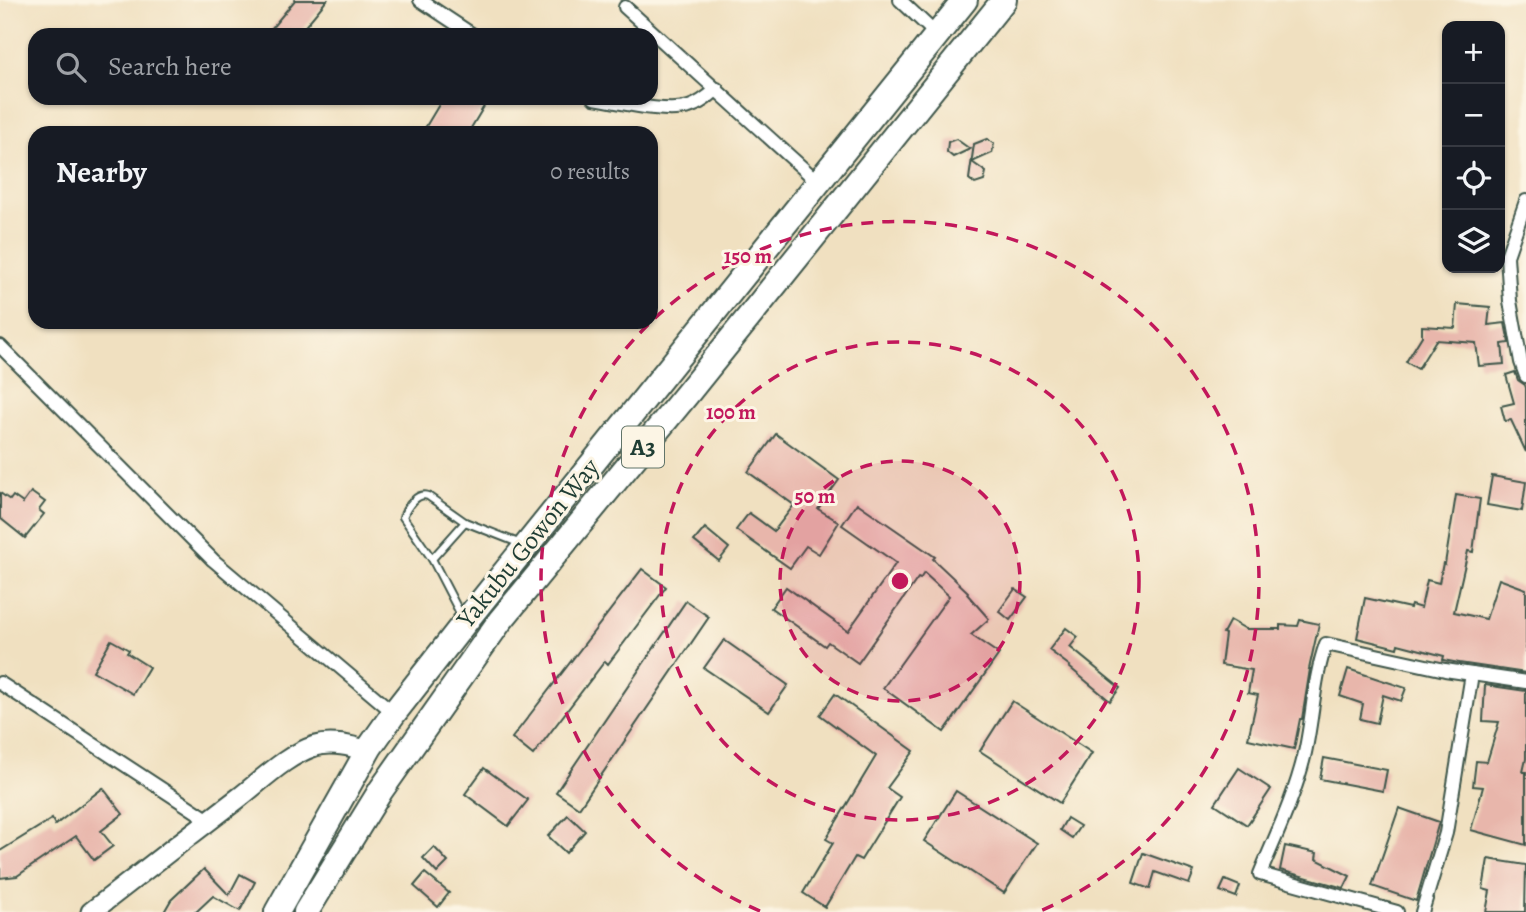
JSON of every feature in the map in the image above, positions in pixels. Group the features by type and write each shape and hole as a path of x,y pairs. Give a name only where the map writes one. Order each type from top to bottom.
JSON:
{"highway":[{"name":"Yakubu Gowon Way","path":"277,912 368,751 394,713 965,0"},
{"name":"Yakubu Gowon Way","path":"307,912 381,790 500,621 784,274 1003,0"},
{"path":"759,255 784,274"}],"street":[{"path":"420,0 462,28"},
{"path":"900,0 937,35"},
{"path":"625,7 649,28"},
{"path":"658,36 818,182"},
{"path":"638,105 663,109 689,107 706,99 717,89"},
{"path":"1526,201 1507,257 1510,301 1526,376"},
{"path":"0,346 213,560 394,713"},
{"path":"1397,912 1260,874 1294,794 1305,755 1320,661 1326,644 1445,670 1526,682"},
{"path":"1422,912 1446,833 1472,674"},
{"path":"0,683 209,820"},
{"path":"91,912 293,757 316,746 337,744 368,751"}],"lane":[{"path":"465,623 432,559 404,513 419,495 423,494 465,522 526,547"},
{"path":"432,559 465,522"}],"building":[{"path":"295,0 327,0 304,28 272,28"},
{"path":"439,105 485,105 472,126 426,126"},
{"path":"956,139 970,149 953,157 947,152 948,142"},
{"path":"987,139 994,144 992,153 972,162 986,172 984,181 975,184 969,179 974,144"},
{"path":"1457,304 1490,307 1488,325 1505,323 1509,343 1502,344 1504,364 1479,366 1476,343 1436,340 1418,369 1406,362 1422,336 1422,326 1455,328"},
{"path":"1515,372 1526,388 1526,452 1511,420 1505,421 1501,406 1514,403 1506,375"},
{"path":"776,434 839,480 818,509 839,522 819,554 806,546 790,568 736,530 749,513 774,531 794,505 748,472"},
{"path":"1492,476 1526,482 1522,511 1487,505"},
{"path":"31,492 45,502 39,510 44,514 25,538 0,518 0,493 10,500 13,496 23,503"},
{"path":"1456,495 1480,499 1473,552 1468,551 1454,612 1486,619 1499,579 1526,589 1526,673 1443,660 1444,656 1398,644 1397,648 1357,638 1365,598 1421,608 1427,580 1439,583 1443,563 1445,564"},
{"path":"857,503 935,557 933,559 968,592 989,619 971,635 999,654 944,732 883,688 949,596 924,573 858,663 828,642 825,646 771,608 786,587 848,631 896,563 842,525"},
{"path":"705,528 729,548 719,561 694,541"},
{"path":"642,569 666,587 608,664 605,661 533,755 512,738"},
{"path":"1015,589 1027,597 1010,620 999,611"},
{"path":"686,601 709,617 579,808 556,792"},
{"path":"1230,620 1246,629 1298,626 1300,620 1319,624 1294,749 1248,739 1258,695 1248,693 1252,670 1221,665 1223,633"},
{"path":"1066,628 1078,637 1070,647 1120,688 1110,701 1049,650"},
{"path":"111,640 129,650 127,653 149,667 133,694 93,671"},
{"path":"724,640 788,685 769,712 704,668"},
{"path":"1348,669 1406,688 1401,701 1383,695 1377,723 1360,719 1363,704 1340,696"},
{"path":"1485,685 1526,691 1526,759 1523,772 1526,772 1526,845 1471,830 1483,787 1473,786 1476,761 1487,762 1499,722 1483,721"},
{"path":"835,694 914,751 887,788 900,797 861,860 855,857 825,907 803,893 833,843 826,839 876,756 820,715"},
{"path":"1012,701 1092,753 1060,803 980,751"},
{"path":"1324,758 1387,770 1383,791 1320,779"},
{"path":"484,768 528,800 508,826 465,794"},
{"path":"1239,768 1271,789 1247,825 1215,804"},
{"path":"103,788 123,814 101,831 113,846 94,860 76,836 17,876 0,878 0,851 52,819 55,825"},
{"path":"956,791 1037,843 1004,893 924,841"},
{"path":"1399,808 1439,822 1416,901 1372,886"},
{"path":"568,815 585,831 566,853 548,836"},
{"path":"1067,818 1080,826 1072,838 1060,830"},
{"path":"1285,846 1317,853 1316,859 1350,876 1344,888 1280,870"},
{"path":"434,847 448,862 437,873 423,858"},
{"path":"1143,853 1194,871 1189,884 1155,872 1150,889 1133,883"},
{"path":"1488,859 1526,865 1525,912 1486,912 1490,891 1483,889"},
{"path":"204,869 229,895 240,874 255,882 240,911 213,896 196,912 164,912 171,900"},
{"path":"425,873 449,893 438,907 414,886"},
{"path":"1225,880 1240,886 1236,897 1220,891"}]}
